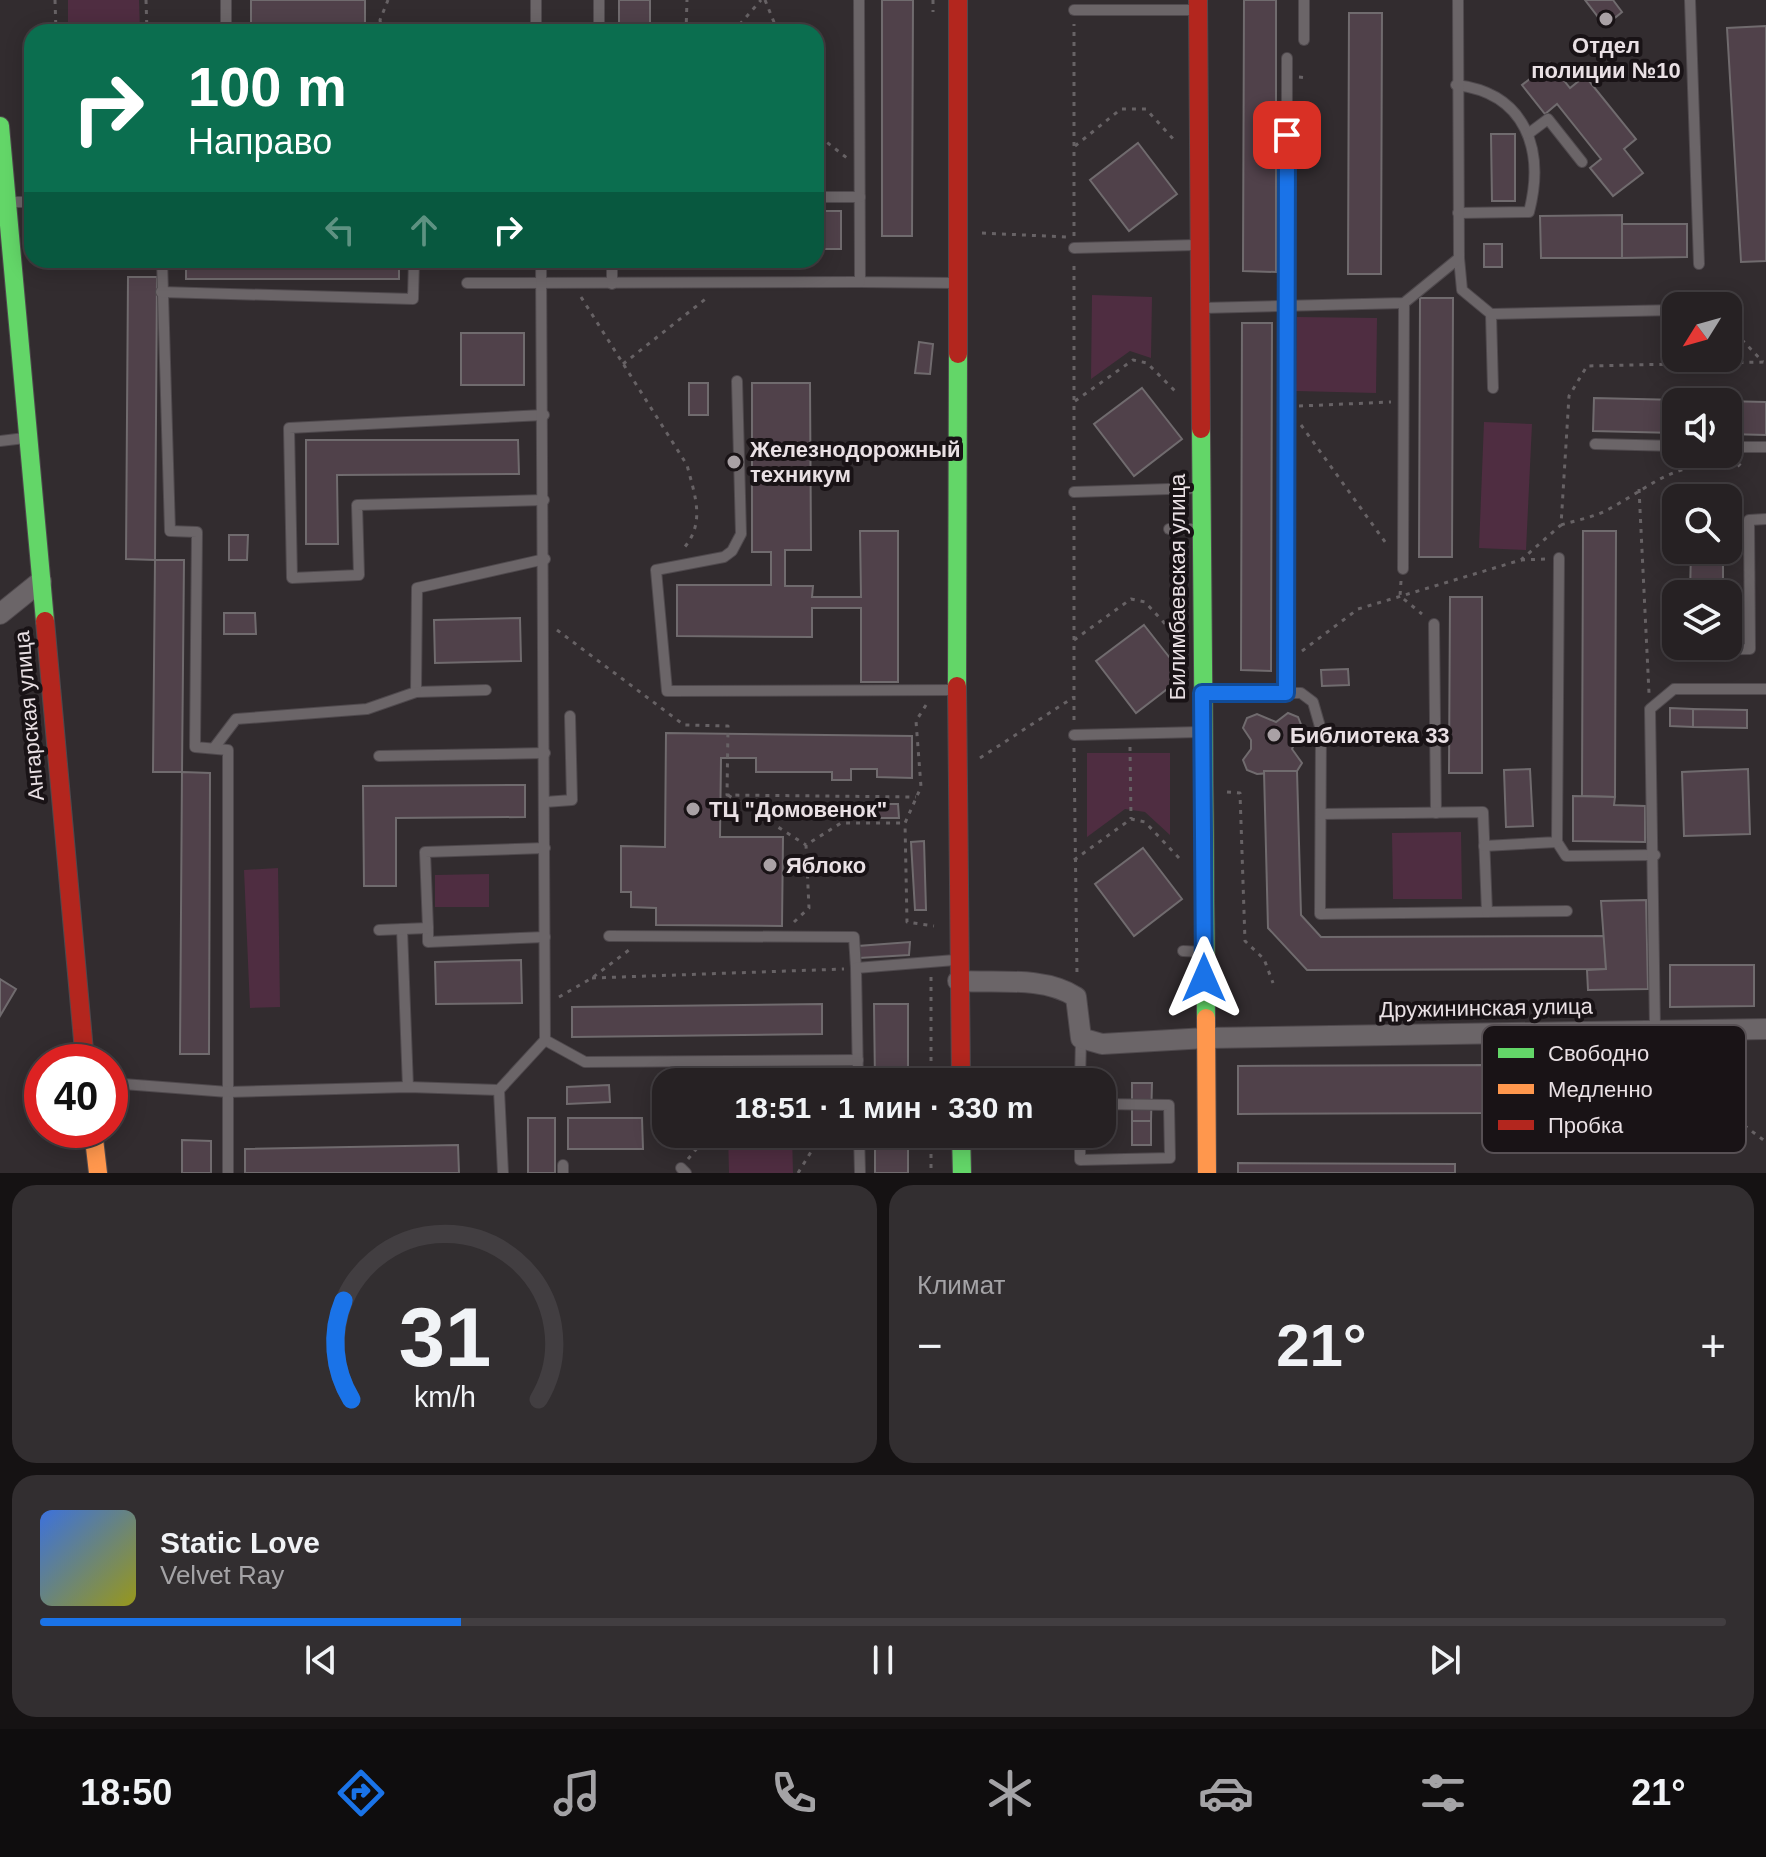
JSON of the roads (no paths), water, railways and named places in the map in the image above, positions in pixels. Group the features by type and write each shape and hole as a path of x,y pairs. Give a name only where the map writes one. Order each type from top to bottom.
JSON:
{"street":[{"path":"958,0 956,690 961,1068"},
{"name":"Билимбаевская улица","path":"1198,5 1207,1173"},
{"name":"Ангарская улица","path":"0,126 7,202 5,237 41,581 83,1044"},
{"path":"0,614 41,581"},
{"path":"958,981 1047,985 1063,989 1076,997 1081,1038"},
{"name":"Дружининская улица","path":"1081,1038 1102,1044 1206,1038 1482,1032"},
{"path":"95,1148 98,1173"},
{"path":"961,1148 962,1173"}],"lane":[{"path":"226,0 226,24"},
{"path":"536,0 536,24"},
{"path":"599,0 599,24"},
{"path":"859,0 860,282"},
{"path":"1304,0 1304,40"},
{"path":"1458,0 1456,85 1462,290 1491,314 1662,310"},
{"path":"1690,0 1699,264"},
{"path":"1074,10 1105,16 1198,5"},
{"path":"1286,693 1287,58"},
{"path":"1456,85 1479,88 1510,105 1528,134 1534,156 1535,188 1529,212 1458,213"},
{"path":"1528,134 1548,119 1582,162"},
{"path":"824,197 860,197"},
{"path":"7,202 24,202"},
{"path":"1074,242 1199,245"},
{"path":"1200,307 1404,303 1459,258"},
{"path":"162,268 170,531 197,532 195,747 228,750 228,1173"},
{"path":"161,292 413,299 414,268"},
{"path":"503,1173 499,1090 545,1040 541,268"},
{"path":"612,268 612,284"},
{"path":"467,283 959,283"},
{"path":"1403,569 1404,303"},
{"path":"1491,314 1493,388"},
{"path":"737,381 741,534 732,551 724,557 656,570 667,691 956,690"},
{"path":"544,415 289,428 292,578 359,575 357,505 544,500"},
{"path":"0,441 27,437"},
{"path":"1595,444 1662,446"},
{"path":"1074,492 1201,488"},
{"path":"1742,649 1750,649 1749,520 1766,519"},
{"path":"1169,529 1201,529"},
{"path":"1559,558 1557,842 1566,856 1655,855"},
{"path":"416,692 417,588 545,559"},
{"path":"1434,624 1436,813"},
{"path":"1655,1025 1655,855 1650,709 1674,689 1766,689"},
{"path":"214,748 236,719 367,709 416,692 486,690"},
{"path":"1202,693 1301,693 1313,702 1319,714 1320,914 1567,911"},
{"path":"545,802 572,800 570,716"},
{"path":"1074,735 1202,732"},
{"path":"379,756 545,753"},
{"path":"1321,814 1483,812 1487,912"},
{"path":"1484,846 1557,842"},
{"path":"545,848 425,852 428,942 545,937"},
{"path":"379,930 428,928"},
{"path":"402,929 408,1087"},
{"path":"609,936 854,937 858,1068"},
{"path":"1183,951 1204,952"},
{"path":"856,968 957,960"},
{"path":"1080,1068 1081,1038"},
{"path":"545,1040 585,1062 858,1060"},
{"path":"128,1084 228,1092 408,1087 499,1090"},
{"path":"1080,1148 1080,1160 1170,1158 1169,1105 1116,1104"},
{"path":"859,1148 860,1173"}],"place":[{"name":"Отдел полиции №10","path":"1606,19"},
{"name":"Железнодорожный техникум","path":"734,462"},
{"name":"Библиотека 33","path":"1274,735"},
{"name":"ТЦ \"Домовенок\"","path":"693,809"},
{"name":"Яблоко","path":"770,865"}]}
